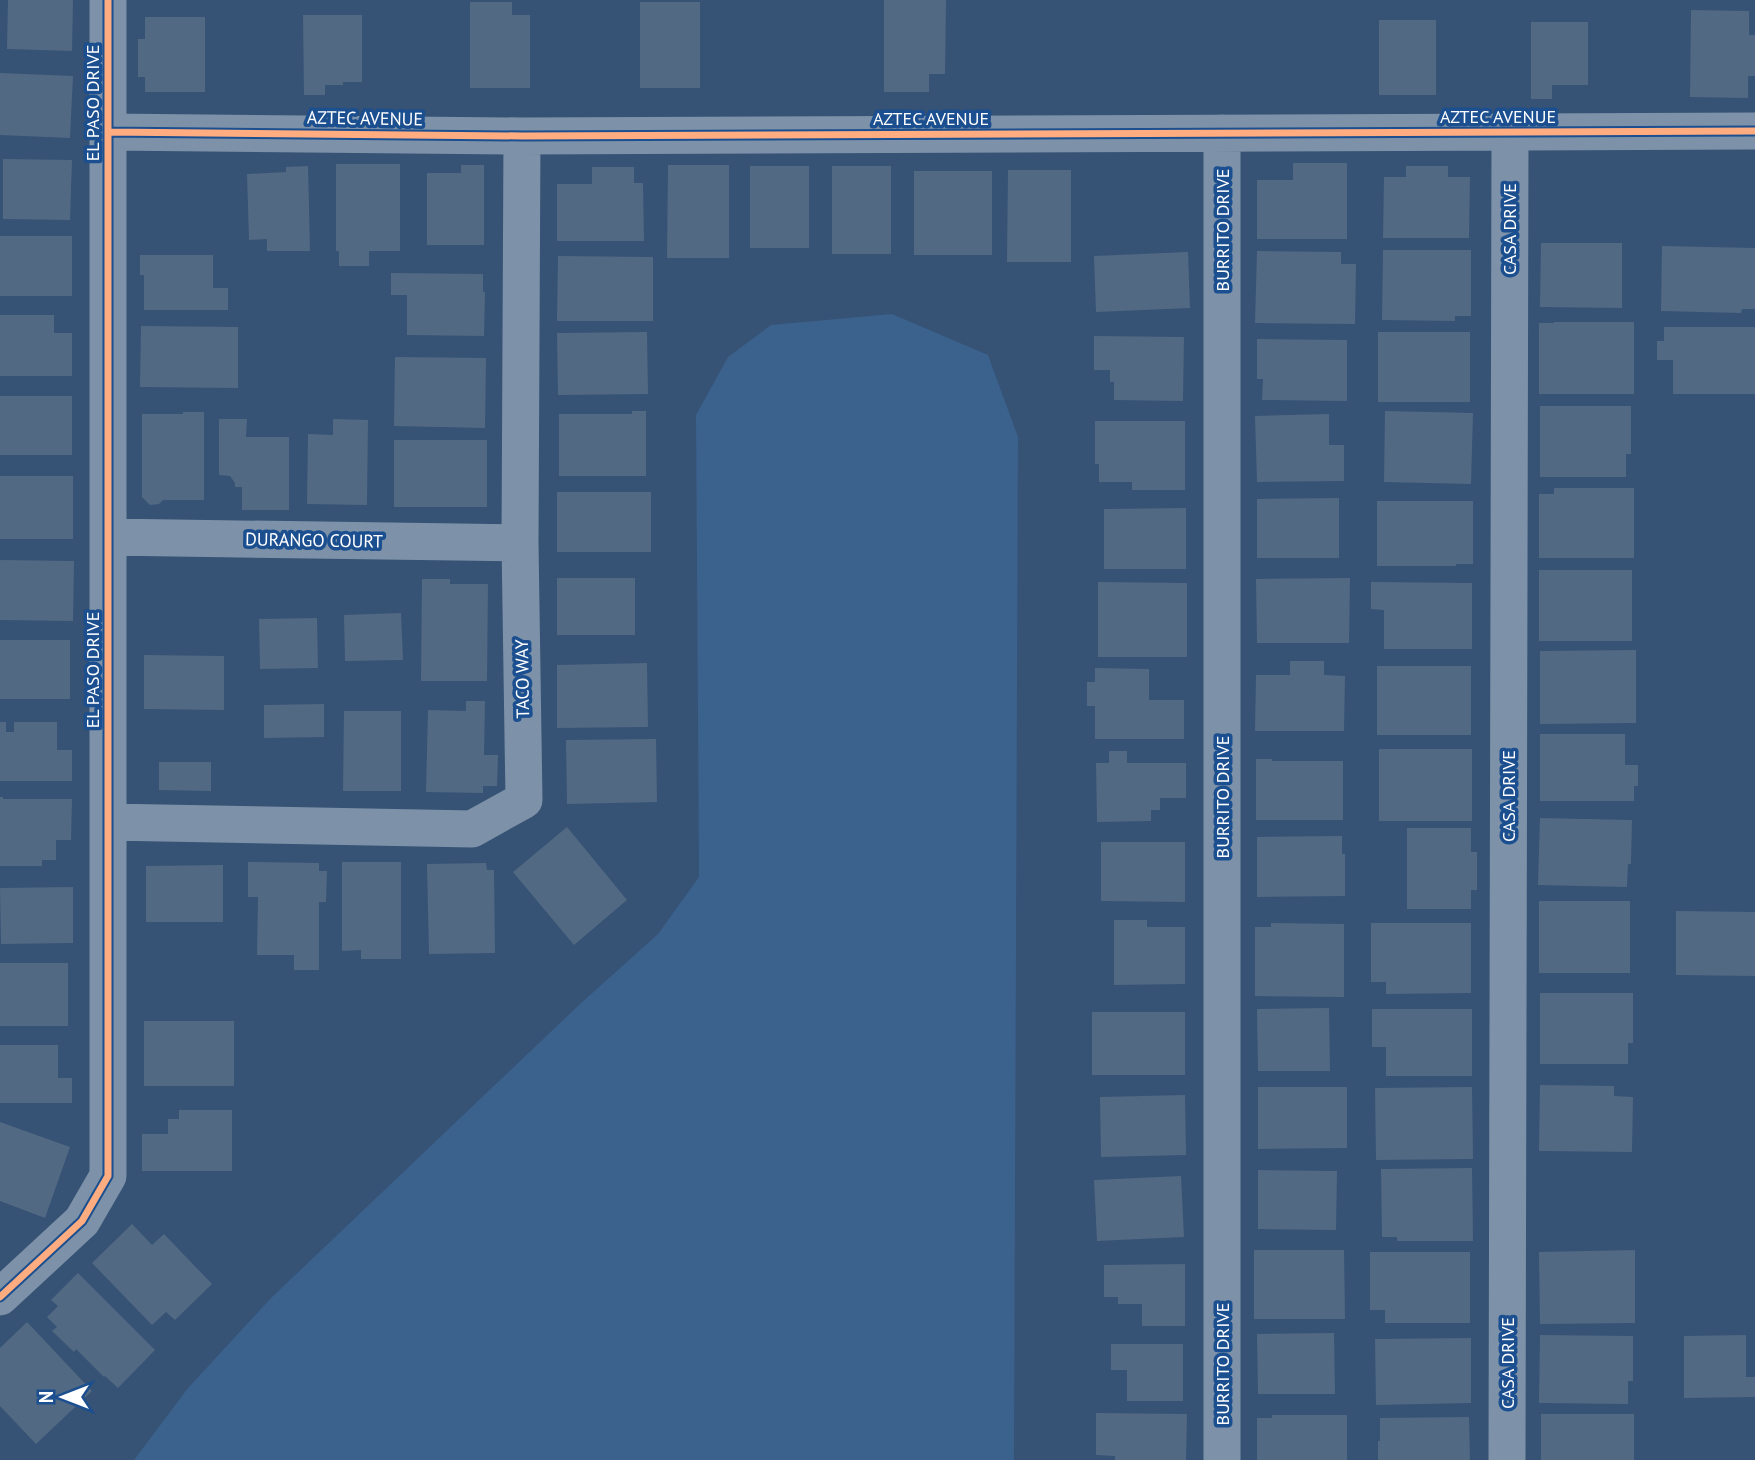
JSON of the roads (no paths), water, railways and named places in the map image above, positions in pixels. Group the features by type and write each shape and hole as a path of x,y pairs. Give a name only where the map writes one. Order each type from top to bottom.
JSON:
{"street":[{"name":"EL PASO DRIVE","path":"0,1297 82,1221 108,1176 108,0"},
{"name":"AZTEC AVENUE","path":"108,132 522,136 1755,131"},
{"name":"CASA DRIVE","path":"1507,1460 1510,132"},
{"name":"BURRITO DRIVE","path":"1222,133 1222,1460"},
{"name":"TACO WAY","path":"108,822 472,829 524,800 520,543 522,136"},
{"name":"DURANGO COURT","path":"108,537 520,543"}],"water":[{"path":"892,314 988,355 1018,437 1014,1460 134,1460 188,1388 271,1298 580,1004 658,934 699,877 696,415 728,357 771,325"}]}
